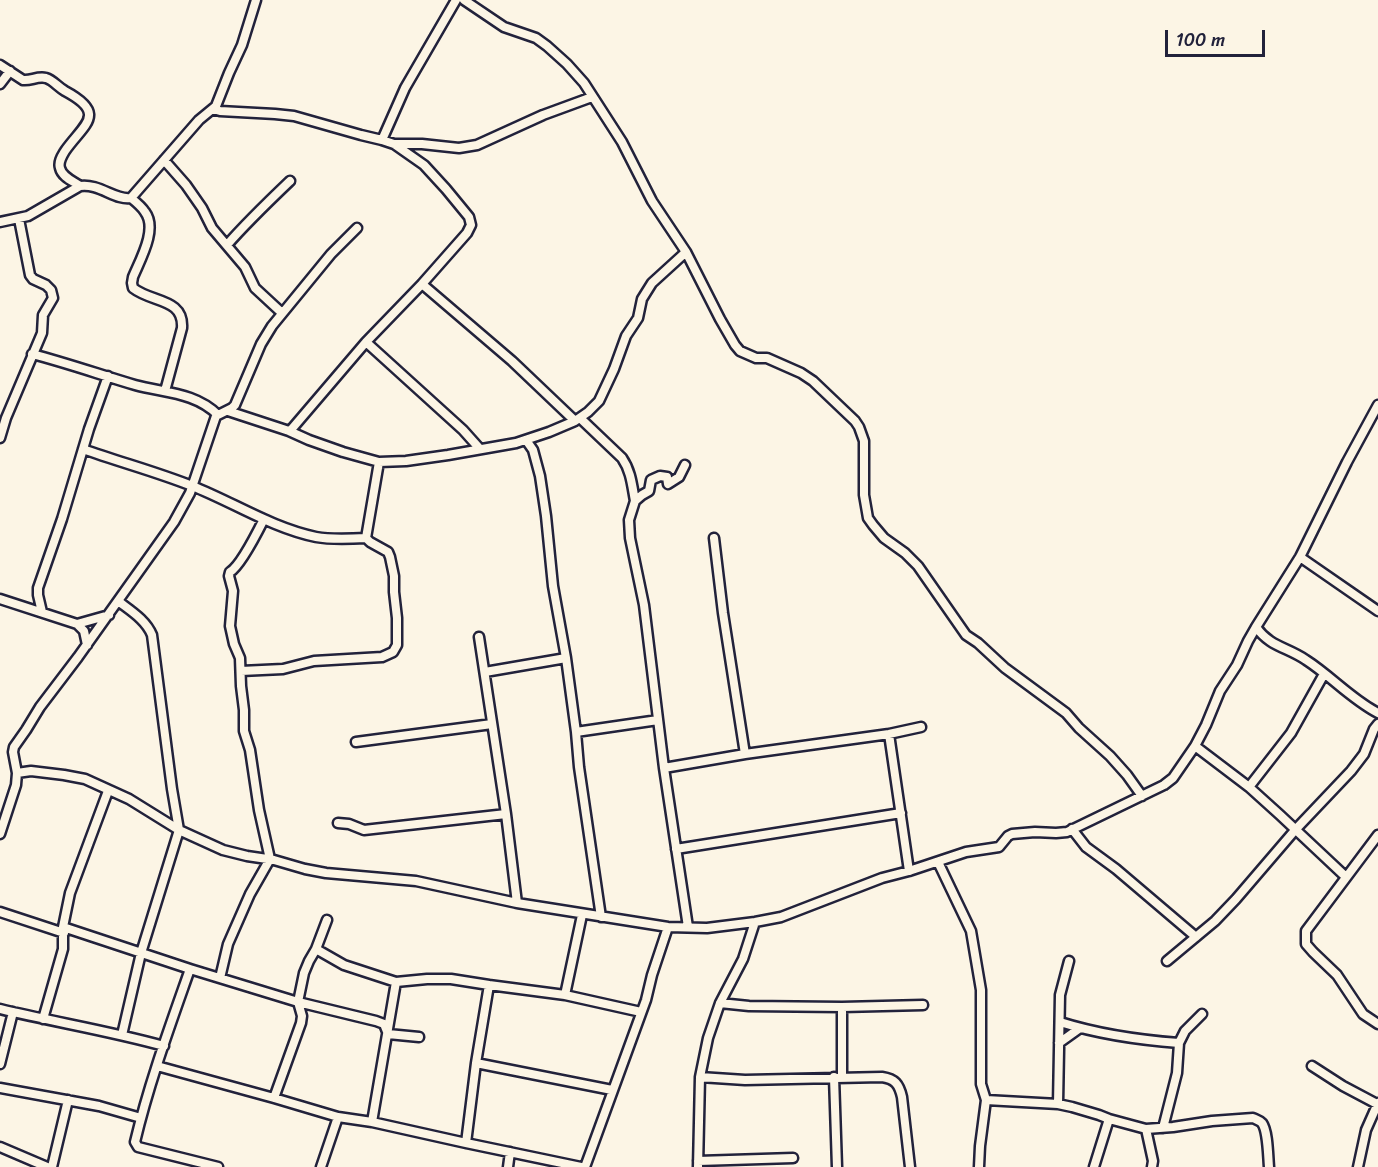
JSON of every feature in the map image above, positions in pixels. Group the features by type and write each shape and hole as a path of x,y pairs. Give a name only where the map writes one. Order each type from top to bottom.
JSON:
{"street":[{"path":"0,222 28,216 80,186 87,185 126,199 131,198 199,120 216,106 242,45 256,0"},
{"path":"382,140 405,88 456,0"},
{"path":"464,0 504,27 536,38 548,46 584,83 622,142 652,201 686,252 735,345 740,351 756,358 767,357 801,373 824,391 860,427 864,441 863,484 866,509 868,518 879,533 918,566 966,635 1005,668 1066,713 1110,756 1142,796"},
{"path":"0,65 23,80 27,81 37,77 52,80 76,96 89,111 88,123 73,139 59,167 63,174 80,186"},
{"path":"0,84 10,71"},
{"path":"394,144 459,148 477,145 543,115 592,97"},
{"path":"213,109 294,116 394,144 424,165 471,222 467,233 366,342 290,431"},
{"path":"164,160 186,185 212,228 245,267 255,288 282,313"},
{"path":"227,245 254,215 290,181"},
{"path":"131,198 146,212 149,219 148,241 133,277 133,288 150,298 177,308 183,320 165,391"},
{"path":"0,438 6,418 42,333 44,315 52,301 53,294 46,285 33,279 30,275 19,219"},
{"path":"0,834 4,803 16,785 14,747 40,707 109,615 174,522 190,493 216,416 235,405 261,344 272,326 331,254 357,228"},
{"path":"228,411 379,462 406,461 526,440 577,419 599,401 626,336 638,318 645,292 686,252"},
{"path":"422,284 622,458 627,466 635,501 629,520 630,538 644,605 664,768 688,927"},
{"path":"366,342 463,430 480,449"},
{"path":"32,354 138,386 195,399 218,415"},
{"path":"42,612 38,588 108,376"},
{"path":"17,773 31,771 85,779 129,799 179,830 223,850 326,873 416,881 582,915 669,927 707,928 781,917 882,878 966,852 999,847 1012,834 1056,833 1072,829 1164,785 1173,778 1195,746 1220,691 1237,665 1256,627 1300,557 1378,405"},
{"path":"526,440 533,450 540,476 553,586 566,658 601,917"},
{"path":"83,449 192,486 281,526 315,537 343,540 366,538 388,552 394,576 397,618 397,645 393,652 382,657 314,662 283,669 241,671"},
{"path":"366,538 379,462"},
{"path":"635,501 649,492 651,480 660,476 667,477 668,484 679,477 685,465"},
{"path":"220,978 228,944 250,894 270,860 259,810 250,750 244,731 240,658 230,630 233,591 229,576 257,534 264,519"},
{"path":"714,538 745,754"},
{"path":"1300,557 1377,608"},
{"path":"0,599 77,624 84,631 87,645"},
{"path":"118,601 142,620 149,627 152,635 179,830 141,953 122,1035"},
{"path":"77,624 109,615"},
{"path":"1256,627 1271,643 1305,658 1348,694 1378,713"},
{"path":"479,637 517,903"},
{"path":"485,672 566,658"},
{"path":"1249,787 1291,733 1324,674"},
{"path":"576,732 658,720"},
{"path":"356,742 492,724"},
{"path":"1167,961 1215,921 1351,771 1364,754 1378,724"},
{"path":"664,768 921,728"},
{"path":"889,734 909,871"},
{"path":"1195,746 1249,787 1346,877"},
{"path":"43,1019 63,949 63,930 70,893 108,791"},
{"path":"676,849 901,813"},
{"path":"338,823 349,824 364,830 506,814"},
{"path":"1072,829 1086,847 1116,869 1196,937"},
{"path":"1378,835 1306,931 1306,944 1337,975 1363,1014 1378,1024"},
{"path":"938,862 971,931 981,990 981,1084 986,1100 979,1167"},
{"path":"0,912 298,1002 376,1021 384,1024 388,1034"},
{"path":"565,995 582,915"},
{"path":"274,1098 301,1023 302,1016 298,1002 304,973 327,920"},
{"path":"755,922 743,959 720,1003 708,1038 700,1077 698,1164 793,1158"},
{"path":"157,1066 338,1117 372,1122 583,1167 641,1012 669,927"},
{"path":"316,949 344,965 396,982 451,979 565,995 641,1012"},
{"path":"1058,1104 1060,995 1069,962"},
{"path":"190,969 157,1066 135,1142 138,1147 218,1167"},
{"path":"372,1122 396,982"},
{"path":"466,1143 489,985"},
{"path":"720,1003 749,1006 842,1007 923,1005"},
{"path":"837,1167 838,1077 842,1007"},
{"path":"0,1009 164,1046"},
{"path":"0,1064 13,1012"},
{"path":"1163,1128 1178,1073 1179,1043 1185,1031 1202,1014"},
{"path":"1059,1022 1142,1040 1179,1043"},
{"path":"1059,1043 1080,1028"},
{"path":"388,1034 419,1037"},
{"path":"476,1063 612,1090"},
{"path":"1312,1066 1343,1086 1378,1104 1366,1130 1358,1167"},
{"path":"700,1077 745,1080 838,1077 894,1080 899,1086 902,1097 910,1167"},
{"path":"0,1088 99,1106 141,1118"},
{"path":"52,1167 68,1100"},
{"path":"986,1100 1058,1104 1146,1129 1212,1120 1257,1119 1262,1123 1265,1131 1269,1167"},
{"path":"321,1167 338,1117"},
{"path":"1094,1167 1109,1119"},
{"path":"1146,1129 1153,1161 1152,1167"},
{"path":"0,1147 47,1167"},
{"path":"508,1167 510,1152"}]}
